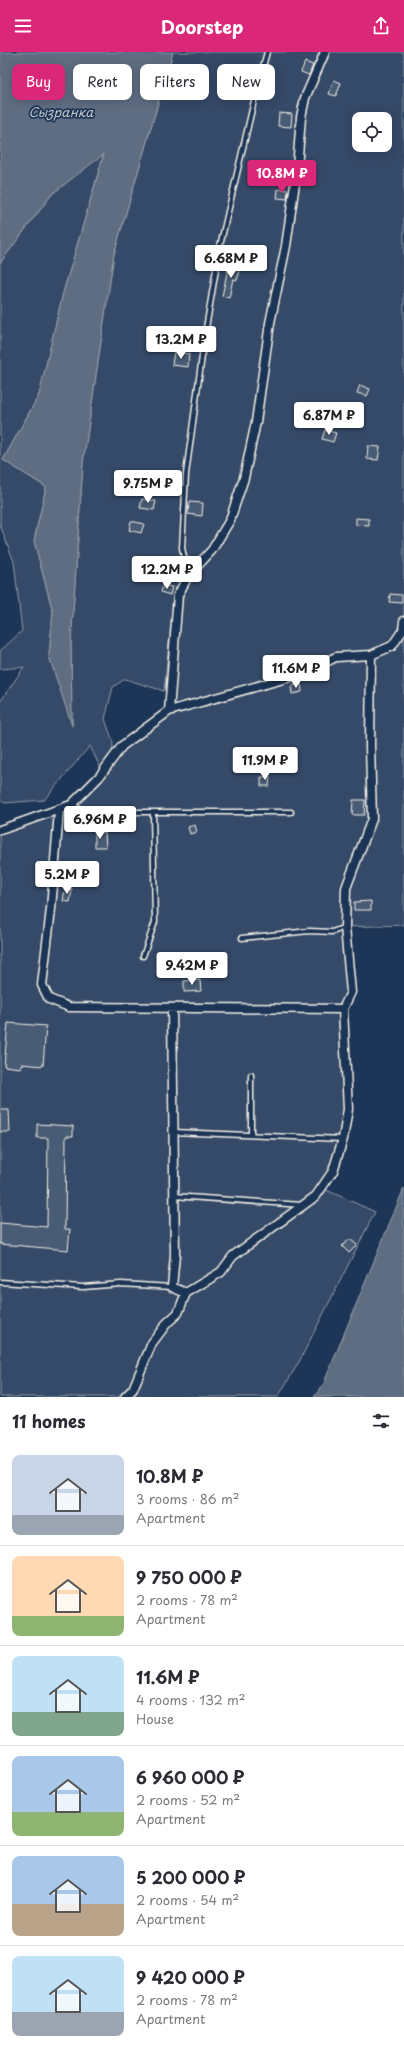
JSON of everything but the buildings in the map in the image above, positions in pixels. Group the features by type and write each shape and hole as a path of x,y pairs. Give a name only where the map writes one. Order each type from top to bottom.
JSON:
{"street":[{"path":"169,710 178,595 188,576 212,550 230,520 244,478 256,422 270,323 286,246 297,169 301,117 305,98 325,52"},
{"path":"0,830 59,811 71,805 98,777 122,746 169,710 301,674 336,657 371,655 392,646 403,630 404,621"},
{"path":"125,1397 133,1389 152,1343 167,1323 178,1313 186,1293 221,1272 233,1256 316,1196 333,1171 343,1139 348,1109 343,1009 350,992 345,927 346,888 372,819 370,745 371,655"},
{"path":"59,811 51,909 42,985 49,999 70,1008 343,1009"},
{"path":"172,1008 175,1255 172,1287 186,1293"}],"lane":[{"path":"188,576 182,548 186,474 205,334 220,246 257,88 267,52"},
{"path":"71,805 89,812 291,812"},
{"path":"143,956 155,922 153,812"},
{"path":"242,938 309,931 332,932 345,927"},
{"path":"251,1075 251,1135"},
{"path":"173,1132 343,1139"},
{"path":"174,1196 304,1205"},
{"path":"0,1282 83,1287 121,1284 172,1287"}],"shaded area":[{"path":"173,52 404,52 404,925 345,927 351,992 343,1009 348,1109 343,1139 322,1188 375,1212 299,1362 278,1397 0,1397 0,830 65,809 111,759 100,767 90,746 44,800 5,803 0,800 0,702 24,667 0,669 0,651 22,631 14,562 0,525 0,263 52,194 104,153 63,293 39,395 3,460 46,487 34,541 53,612 49,656 72,724 71,642 83,463 114,254 159,100 209,100 209,64 169,64","holes":["169,642 175,644 169,711 112,759 113,742 105,719 113,687 125,679 164,691"]}],"water":[{"name":"Сызранка","path":"0,52 173,52 169,64 140,64 140,100 159,100 114,254 83,463 71,642 72,726 49,656 53,612 34,541 46,487 3,460 39,395 63,293 104,154 52,194 0,263"},
{"path":"404,1188 404,1397 314,1397 323,1385"}]}
